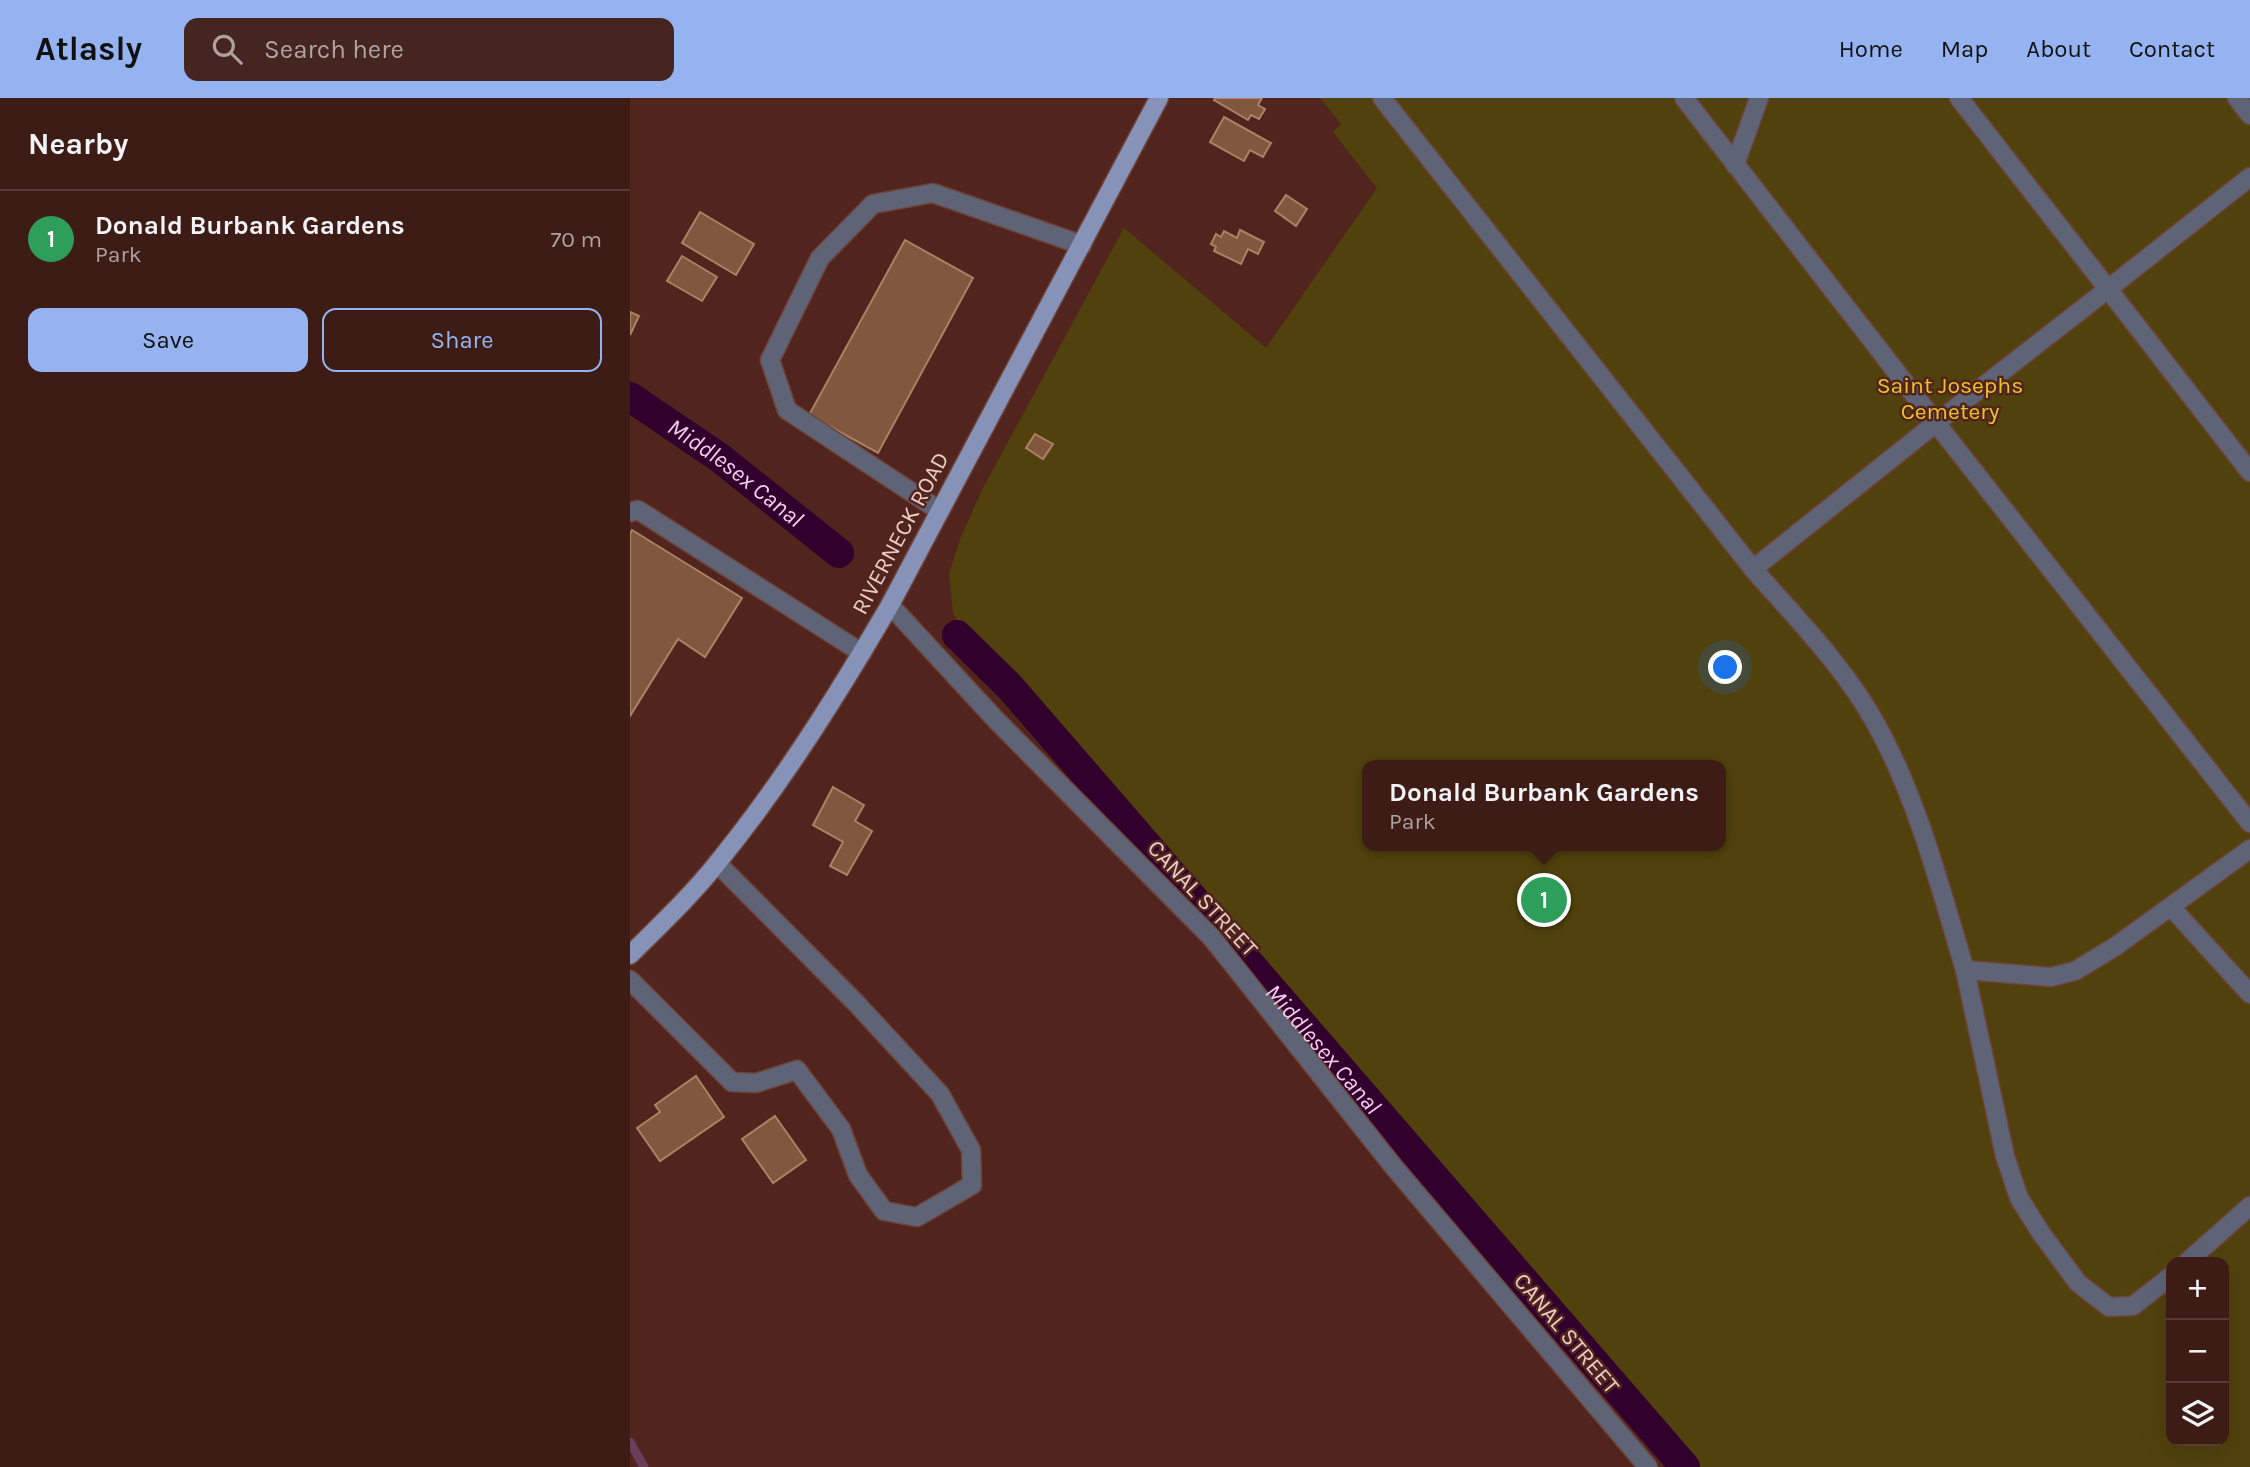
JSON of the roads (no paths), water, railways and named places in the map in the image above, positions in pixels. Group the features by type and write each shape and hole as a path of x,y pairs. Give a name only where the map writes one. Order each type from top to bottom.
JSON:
{"main road":[{"name":"RIVERNECK ROAD","path":"630,955 717,863 805,742 862,653 890,606 1159,98"}],"street":[{"path":"1382,98 1753,569 1833,660 1875,722 1897,766 1931,856 1965,970 2005,1156 2019,1198 2041,1233 2078,1283 2109,1307 2133,1306 2166,1280"},
{"path":"1684,98 2250,823"},
{"path":"1735,165 1759,98"},
{"path":"1959,98 2250,472"},
{"path":"2236,98 2250,115"},
{"path":"1753,569 2250,177"},
{"path":"940,511 787,410 770,360 820,258 873,204 933,193 1082,245"},
{"path":"630,512 638,510 862,653"},
{"name":"CANAL STREET","path":"890,606 996,720 1212,938 1393,1166 1648,1467"},
{"path":"1965,970 2051,977 2075,971 2116,946 2250,849"},
{"path":"630,979 732,1082 756,1083 797,1070 841,1129 858,1174 884,1211 917,1217 972,1185 971,1150 940,1094 847,993 717,863"},
{"path":"2171,907 2250,994"},
{"path":"2193,1257 2250,1206"}],"waterway":[{"name":"Middlesex Canal","path":"630,397 720,458 839,553"},
{"name":"Middlesex Canal","path":"957,635 1010,687 1685,1467"},
{"path":"630,1442 644,1467"}],"place":[{"name":"Donald Burbank Gardens","path":"1544,900"}],"park label":[{"name":"Saint Josephs Cemetery","path":"1950,398"}]}
